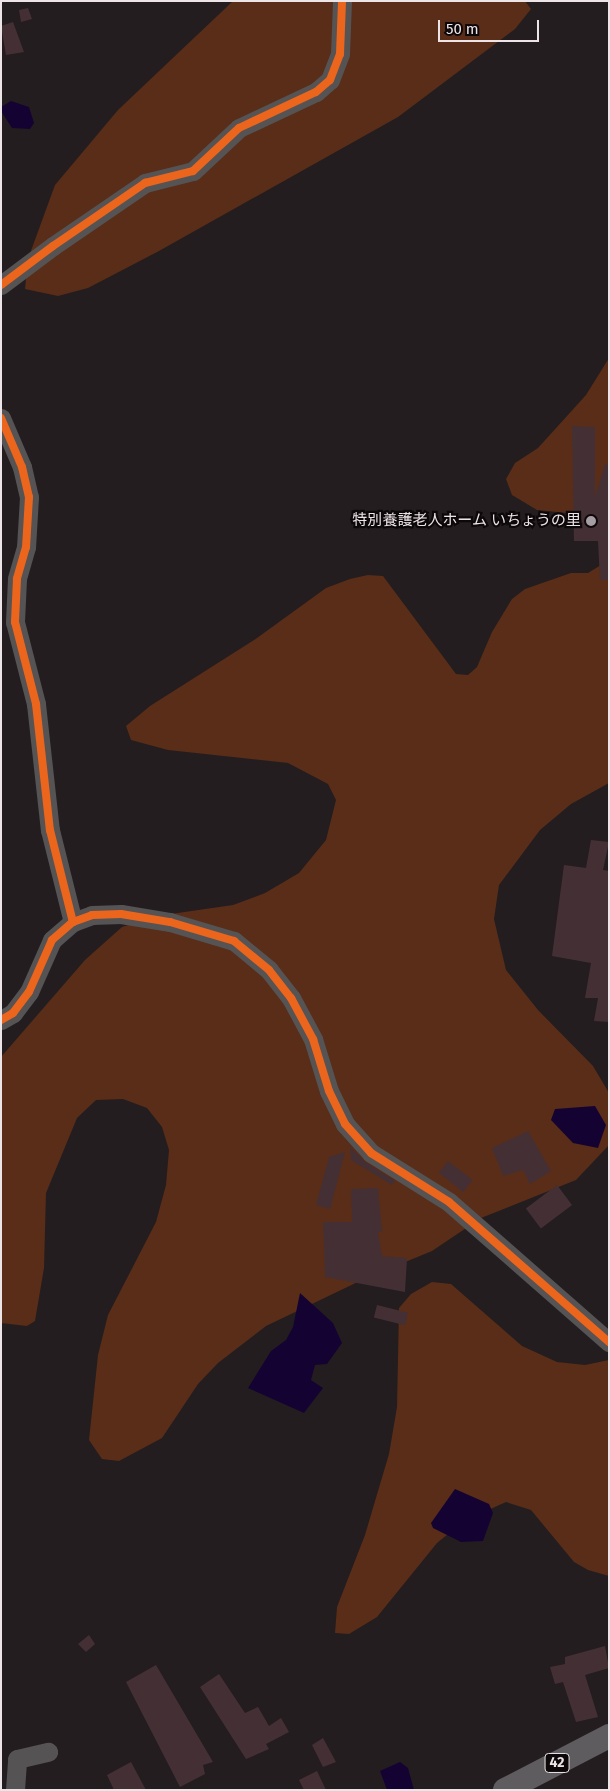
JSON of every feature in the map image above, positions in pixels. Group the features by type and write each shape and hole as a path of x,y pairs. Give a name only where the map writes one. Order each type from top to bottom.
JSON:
{"main road":[{"name":"42","path":"505,1790 609,1736"}],"street":[{"path":"1,286 52,246 145,183 194,170 239,128 316,92 330,80 340,54 342,1"},
{"path":"1,418 22,467 29,497 26,547 18,579 15,622 36,704 50,830 73,922"},
{"path":"1,1020 13,1013 29,992 52,940 73,922 92,915 121,914 170,922 234,941 269,970 291,998 313,1039 329,1091 345,1124 371,1152 449,1202 609,1342"},
{"path":"14,1790 17,1759 48,1752"}],"shaded area":[{"path":"233,1 525,1 531,9 515,29 398,117 159,251 88,288 58,296 25,289 28,259 55,185 118,110"},
{"path":"11,101 29,107 34,123 30,129 12,128 1,111 1,107"},
{"path":"609,358 609,523 577,514 537,510 512,495 506,479 515,463 538,448 586,395"},
{"path":"609,560 609,783 571,804 540,830 499,885 494,919 506,970 538,1010 593,1066 609,1093 609,1145 576,1180 481,1218 432,1251 364,1279 266,1326 218,1363 198,1384 162,1438 119,1461 102,1459 89,1440 98,1355 108,1315 156,1222 166,1185 169,1150 162,1127 147,1108 123,1099 96,1100 77,1118 46,1193 44,1268 35,1321 27,1326 1,1323 1,1057 85,960 122,927 157,916 233,905 265,893 299,873 326,840 336,800 328,784 288,763 168,750 131,740 126,726 150,706 257,638 326,588 350,579 368,575 383,576 456,674 468,675 477,667 492,632 512,599 525,589 571,573 588,573"},
{"path":"595,1106 606,1125 598,1148 573,1143 551,1120 555,1109"},
{"path":"432,1282 451,1284 522,1346 557,1362 585,1365 609,1360 609,1576 588,1570 574,1562 531,1510 506,1502 464,1521 437,1543 377,1617 349,1634 335,1633 337,1607 365,1535 389,1454 397,1407 399,1308 411,1294"},
{"path":"300,1293 333,1323 342,1343 327,1364 315,1365 311,1380 323,1388 304,1413 248,1388 271,1351 286,1340 293,1327"},
{"path":"455,1489 489,1504 493,1513 483,1541 461,1542 433,1528 431,1523"},
{"path":"400,1762 408,1768 414,1790 387,1790 380,1771"}],"building":[{"path":"28,8 32,19 21,22 19,10"},
{"path":"13,22 24,52 6,55 1,26"},
{"name":"特別養護老人ホーム いちょうの里","path":"572,426 595,427 595,497 605,464 609,465 609,580 600,580 598,541 574,541"},
{"path":"591,840 609,842 603,870 609,871 609,1022 594,1021 598,998 585,998 591,963 552,956 564,865 586,868"},
{"path":"528,1131 551,1171 530,1184 523,1170 503,1176 492,1148"},
{"path":"350,1147 365,1162 395,1181 392,1185 351,1160"},
{"path":"345,1152 330,1209 316,1205 329,1157"},
{"path":"448,1161 472,1180 463,1192 439,1173"},
{"path":"557,1185 572,1205 541,1228 526,1208"},
{"path":"378,1188 382,1232 378,1232 382,1256 407,1258 405,1292 325,1277 323,1222 352,1222 351,1189"},
{"path":"377,1305 408,1313 405,1325 374,1318"},
{"path":"89,1635 95,1644 86,1652 78,1644"},
{"path":"605,1646 609,1668 585,1675 598,1717 576,1722 563,1682 555,1684 550,1667 565,1664 565,1657"},
{"path":"156,1665 213,1762 203,1765 205,1774 180,1787 126,1682"},
{"path":"219,1674 245,1713 258,1707 269,1726 281,1718 289,1732 266,1744 269,1749 246,1759 200,1687"},
{"path":"323,1738 336,1762 323,1767 312,1745"},
{"path":"131,1762 146,1790 114,1790 107,1775"},
{"path":"317,1771 326,1790 304,1790 299,1780"}],"cycle path":[{"path":"1,285 53,246 145,183 193,171 239,128 316,92 330,80 340,54 342,1"},
{"path":"1,418 22,467 29,497 26,547 17,579 15,622 36,704 50,830 73,922"},
{"path":"1,1020 13,1013 29,992 52,940 73,922 92,915 121,914 170,922 234,941 269,970 291,998 313,1039 329,1091 345,1124 371,1153 449,1202 609,1342"}],"place":[{"name":"特別養護老人ホーム いちょうの里","path":"591,521"}]}
